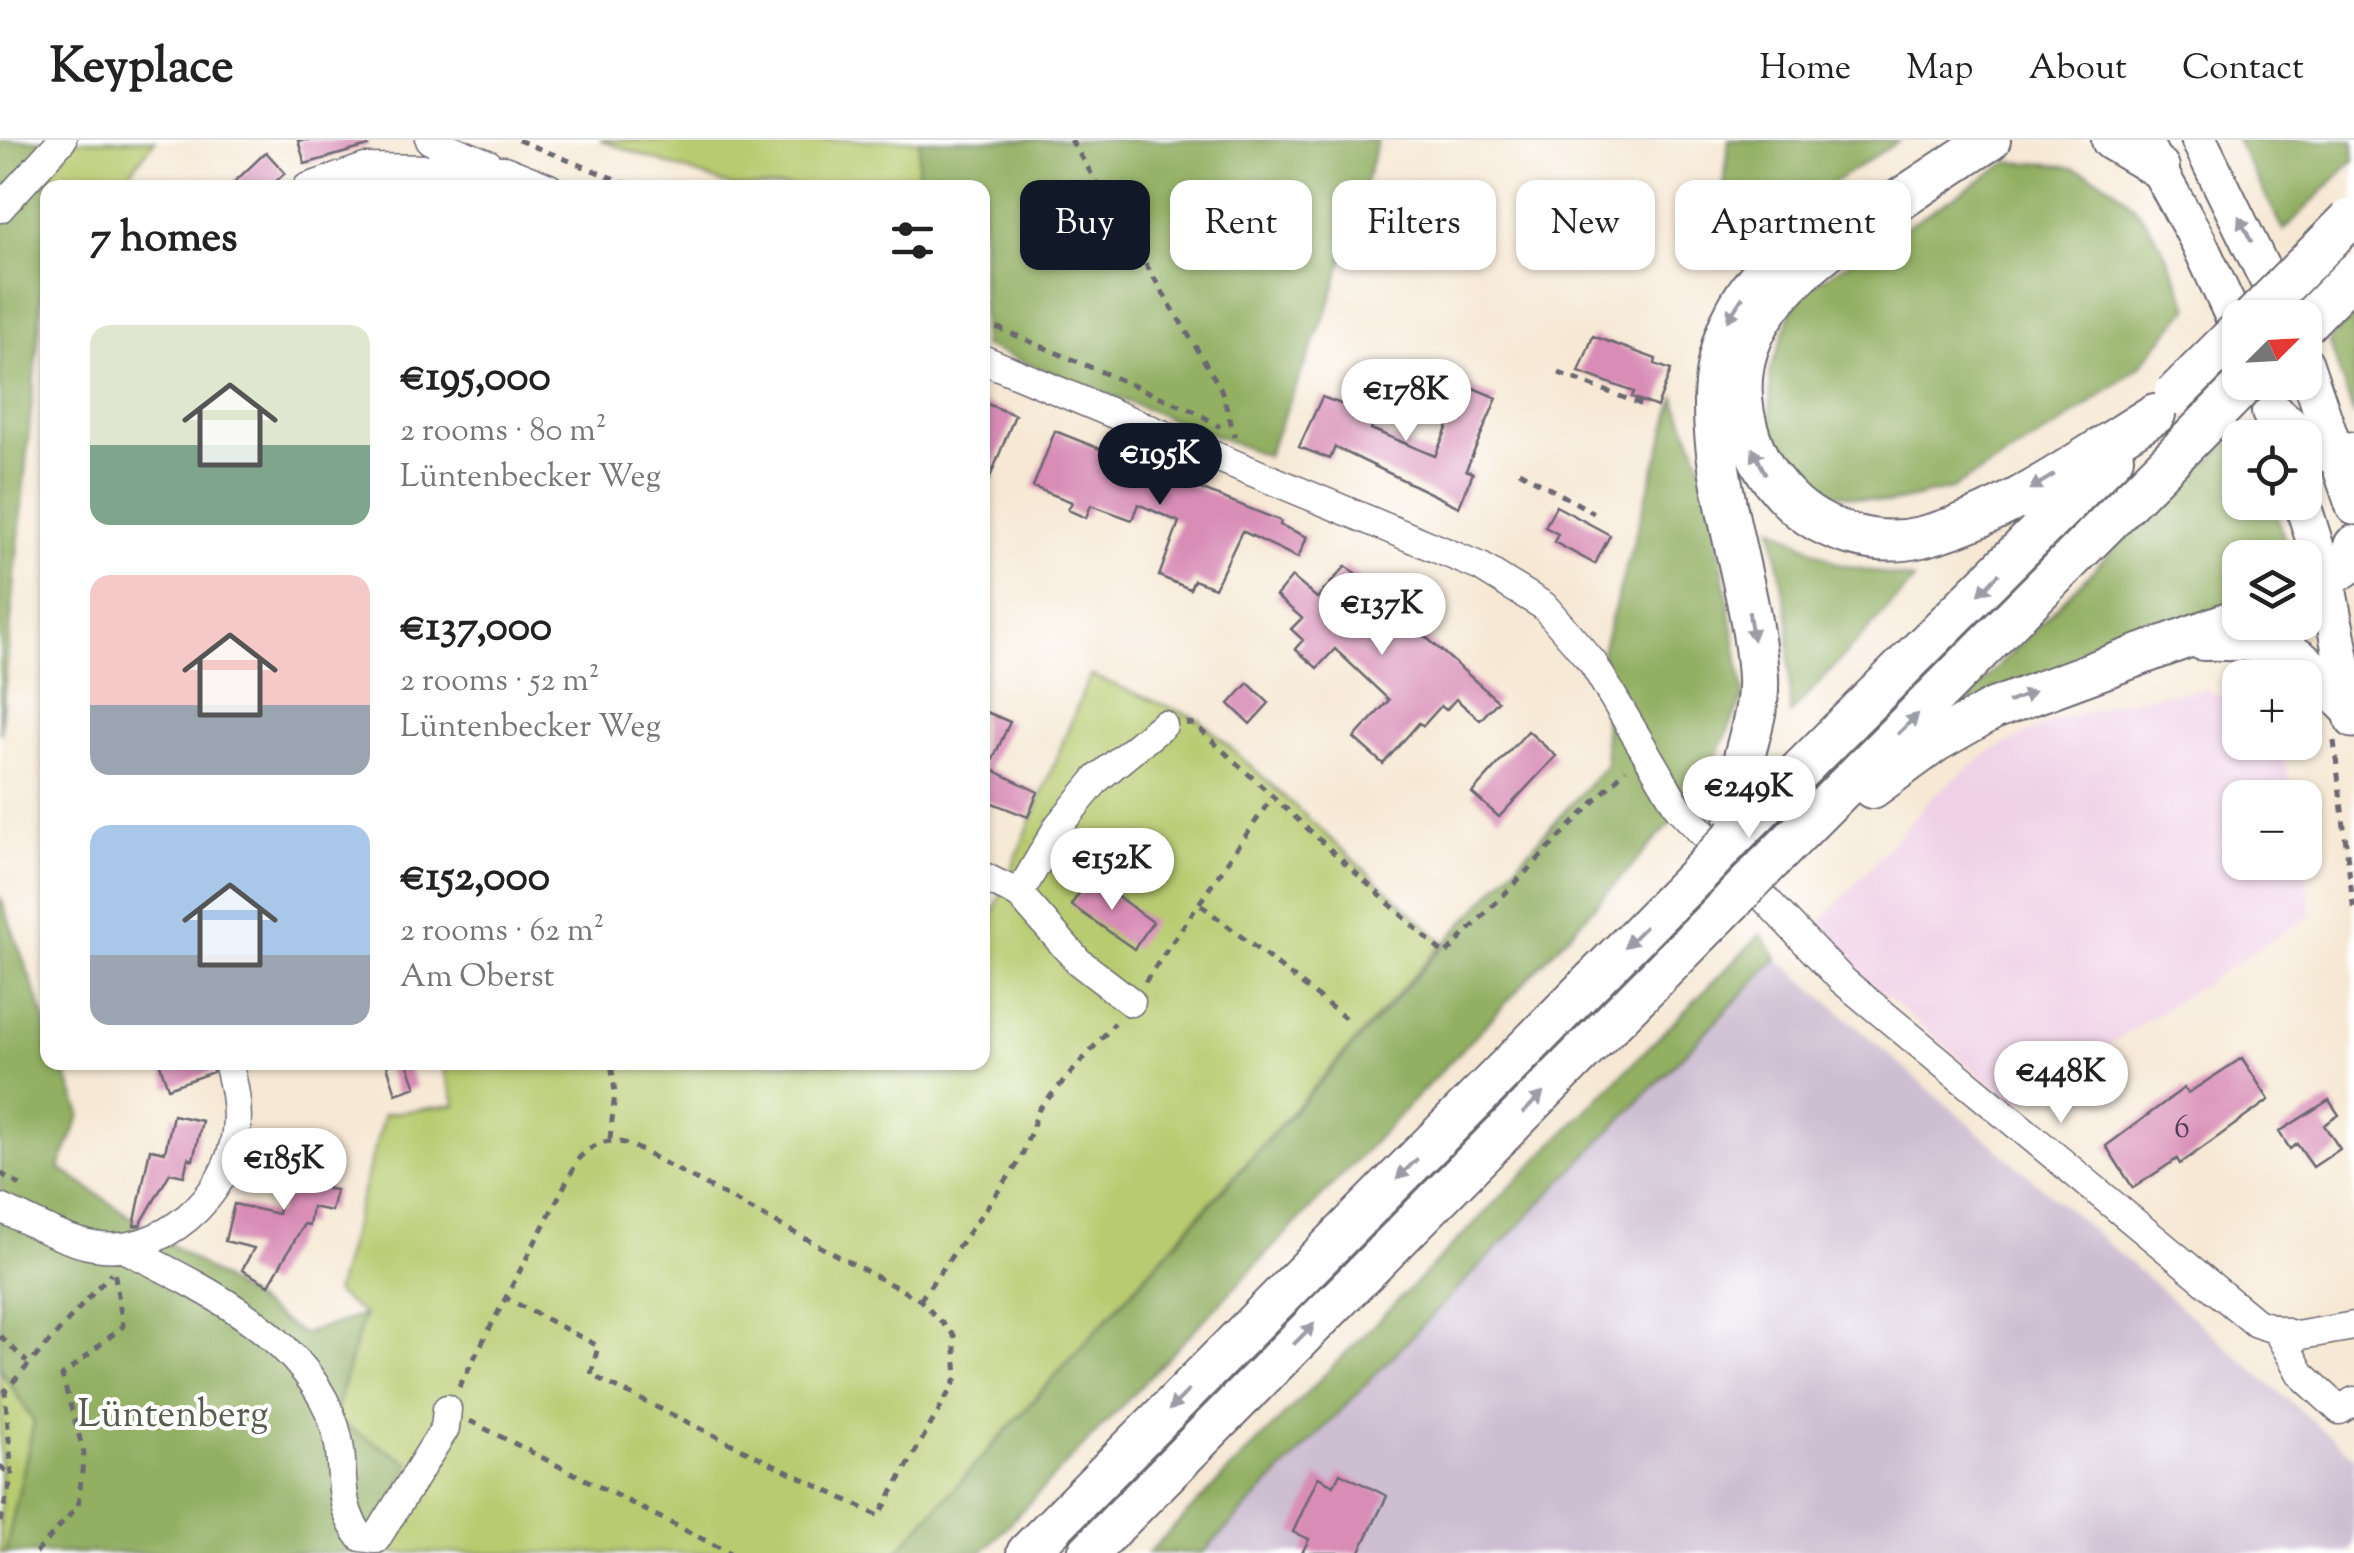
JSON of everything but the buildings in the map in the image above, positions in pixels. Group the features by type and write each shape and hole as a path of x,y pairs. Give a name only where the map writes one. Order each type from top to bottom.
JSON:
{"highway":[{"path":"1734,836 1739,779 1753,731 1758,681 1753,630 1713,436 1715,375 1726,324 1756,278 1806,232 1946,140"},
{"path":"1990,140 1825,250 1782,286 1747,343 1739,389 1749,441 1768,478 1796,506 1836,531 1881,540 1920,538 2024,493 2165,404"},
{"path":"2112,140 2150,154"},
{"path":"2270,300 2351,218"},
{"path":"2322,307 2354,274"},
{"path":"1027,1553 1734,836 2222,349"},
{"path":"1088,1553 2192,439 2222,435"},
{"path":"2322,584 2348,564 2354,546"},
{"path":"1765,867 1935,742 1994,709 2222,624"},
{"path":"2174,640 2241,639 2271,644 2296,654 2346,720"}],"main road":[{"path":"2199,140 2277,300"},
{"path":"2150,154 2224,300"},
{"path":"2322,463 2354,507"},
{"path":"2322,614 2346,720"}],"street":[{"path":"0,208 62,140"},
{"path":"430,140 529,180"},
{"path":"330,180 365,168 504,170"},
{"path":"990,362 1236,449 1480,567 1544,606 1593,663 1678,807 1842,980 2232,1306 2279,1334 2315,1336 2354,1326"},
{"path":"1020,894 1059,826 1097,779 1163,725"},
{"path":"990,880 1020,894 1080,962 1131,1002"},
{"path":"118,1259 186,1220 210,1194 228,1163 236,1134 237,1101 230,1070"},
{"path":"0,1208 118,1259 199,1286 300,1365 326,1400 338,1433 345,1516 361,1537 376,1539 445,1428 447,1409"},
{"path":"2279,1334 2301,1374 2340,1410 2354,1401"}],"path":[{"path":"518,140 617,180"},
{"path":"1071,140 1222,389 1236,449"},
{"path":"990,325 1198,413 1236,449"},
{"path":"1559,374 1643,405"},
{"path":"1519,470 1594,513"},
{"path":"2346,720 2354,914"},
{"path":"1194,724 1445,955 1645,748"},
{"path":"920,1300 1020,1161 1039,1109 1067,1073 1100,1043 1131,1002 1273,796"},
{"path":"1201,905 1345,1018"},
{"path":"610,1139 612,1070"},
{"path":"506,1298 598,1346 592,1375 879,1516 957,1378 954,1336 920,1300 629,1144 610,1139 596,1143 579,1158 447,1409 730,1553"},
{"path":"0,1522 12,1476 5,1390 118,1259"},
{"path":"36,1553 78,1506 84,1453 62,1376 123,1326 118,1259"},
{"path":"0,1336 28,1362"},
{"path":"0,1466 12,1476"}],"shaded area":[{"path":"2203,689 2222,696 2222,760 2284,760 2290,780 2222,780 2222,880 2307,880 2312,914 2016,1105 1845,962 1849,959 1818,926 1934,795 1990,752 2053,721 2133,699"},
{"path":"1777,958 2354,1457 2354,1545 2347,1553 1203,1553"}],"green space":[{"path":"0,140 51,140 49,180 40,180 40,316 0,734"},
{"path":"51,140 155,140 124,180 49,180"},
{"path":"600,140 920,140 917,180 713,180"},
{"path":"920,140 1378,140 1366,180 1332,180 1332,270 1340,270 1329,306 1267,456 990,349 990,180 918,180"},
{"path":"1729,140 1900,140 1837,180 1724,180"},
{"path":"2236,140 2354,140 2354,160 2284,230"},
{"path":"2009,162 2071,167 2101,180 2135,208 2171,265 2189,307 2139,367 2060,425 1951,489 1889,503 1834,493 1796,464 1771,427 1770,371 1798,294 1836,270 1911,270 1911,223"},
{"path":"2354,315 2354,416 2329,341"},
{"path":"1675,398 1708,481 1744,695 1702,789 1494,1016 981,1553 896,1553 1606,765 1602,651"},
{"path":"2222,450 2222,520 2278,520 2285,540 2222,540 2222,611 1953,712 2203,459 2209,463"},
{"path":"1772,526 1838,564 1914,580 1790,714 1789,621"},
{"path":"1090,675 1199,719 1444,942 896,1553 370,1553 409,1463 333,1419 364,1315 335,1293 384,1114 456,1105 444,1070 990,1070 990,922"},
{"name":"Lüntenberg","path":"0,896 40,1005 40,1070 65,1070 81,1114 59,1168 302,1334 364,1315 333,1419 410,1463 370,1553 5,1553 34,1422 0,1368"},
{"path":"1761,934 1777,958 1203,1553 1148,1553"},
{"path":"0,1368 34,1422 5,1553 0,1553"}]}
